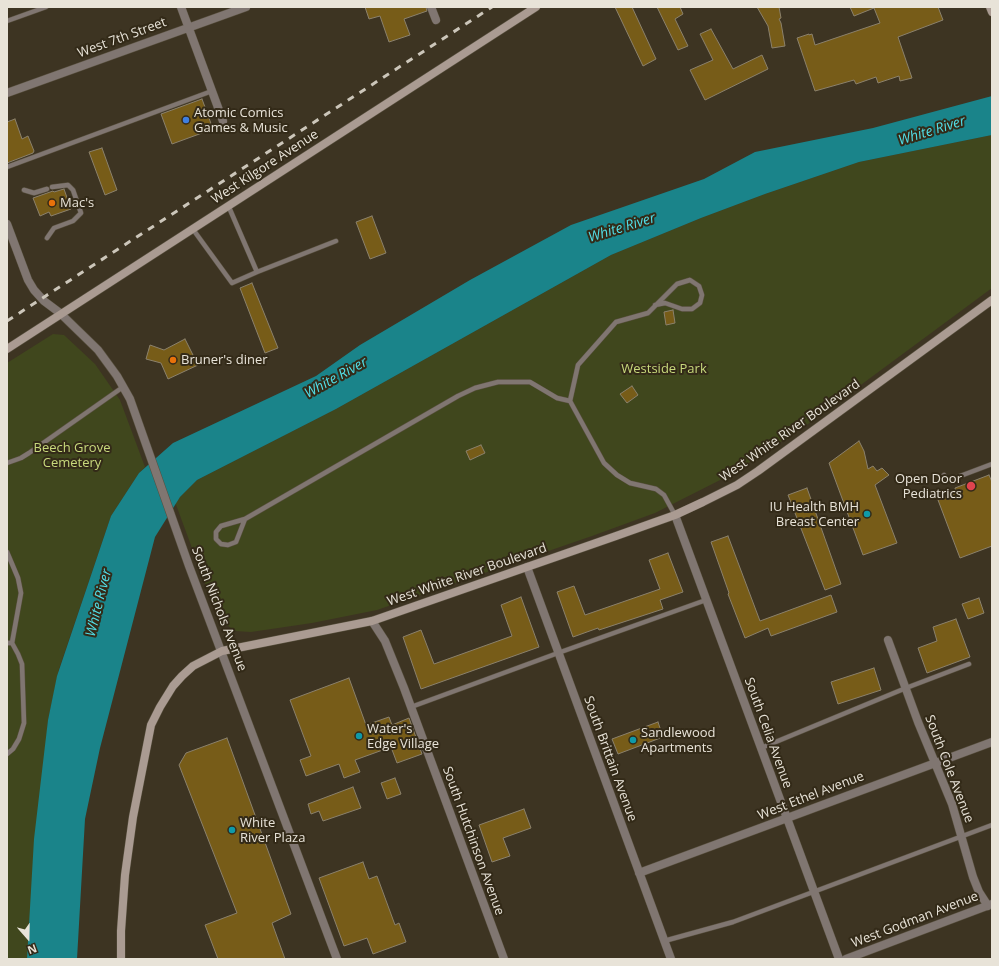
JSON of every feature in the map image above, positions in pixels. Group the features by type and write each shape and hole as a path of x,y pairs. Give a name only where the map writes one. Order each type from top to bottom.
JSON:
{"street":[{"path":"181,7 223,121"},
{"name":"West 7th Street","path":"7,93 246,7"},
{"path":"431,7 436,20"},
{"name":"West Kilgore Avenue","path":"7,349 60,313 536,7"},
{"path":"990,7 992,12"},
{"name":"South Nichols Avenue","path":"7,224 28,280 44,301 60,313 98,350 117,376 136,415 189,566 337,959"},
{"name":"West White River Boulevard","path":"121,959 121,930 126,868 133,817 151,725 160,706 173,686 182,676 205,659 222,651 372,621 675,515 722,493 758,471 992,300"},
{"name":"South Celia Avenue","path":"675,515 839,959"},
{"name":"South Brittain Avenue","path":"527,566 671,959"},
{"name":"South Hutchinson Avenue","path":"372,621 385,641 411,707 504,959"},
{"name":"South Cole Avenue","path":"888,640 934,763 952,804 973,877 979,892 990,905"},
{"name":"West Ethel Avenue","path":"639,873 992,742"},
{"name":"West Godman Avenue","path":"846,959 990,905"}],"lane":[{"path":"7,21 46,7"},
{"path":"7,167 212,91"},
{"path":"47,238 54,228 74,221 81,213 73,190 68,185 52,187"},
{"path":"24,190 34,194 47,189"},
{"path":"228,205 257,272"},
{"path":"192,228 232,283 336,241"},
{"path":"655,306 665,303 682,309 692,309 700,303 702,295 699,286 690,280 677,284 655,306 648,313 616,322 578,365 570,401 604,463 617,475 630,483 656,489 664,495 675,515"},
{"path":"245,519 236,542 228,545 220,544 216,539 216,532 221,526 245,519 458,396 475,388 498,382 530,382 557,398 570,401"},
{"path":"7,463 21,458 29,453 123,387"},
{"path":"944,474 946,481 992,464"},
{"path":"7,552 18,578 21,593 18,616 9,643 18,654 22,664 24,723 19,740 7,754"},
{"path":"411,707 706,600"},
{"path":"761,748 906,688 969,664"},
{"path":"664,941 733,922 992,825"}],"green space":[{"name":"Westside Park","path":"992,135 992,288 808,424 730,475 655,513 377,610 312,623 251,632 235,631 223,622 216,613 175,502 197,480 336,409 611,255 701,218 765,194 859,162"},
{"name":"Beech Grove Cemetery","path":"53,334 64,335 95,364 120,400 145,467 139,473 111,516 59,669 48,720 28,959 7,959 7,363"}],"water":[{"name":"White River","path":"992,96 992,135 859,162 765,194 701,218 611,255 336,409 197,480 180,497 155,537 100,748 85,819 77,959 27,959 34,839 48,720 57,676 111,516 139,473 173,443 316,376 360,345 470,280 571,225 704,179 755,152 873,128"}],"building":[{"path":"365,7 426,7 427,11 404,19 410,35 389,42 380,16 369,19"},
{"path":"615,7 632,7 656,59 643,66"},
{"path":"657,7 680,7 683,14 675,19 688,46 678,50"},
{"path":"757,7 779,7 781,18 779,19 785,46 772,48 768,26"},
{"path":"850,7 938,7 943,20 898,37 912,78 900,81 899,76 878,83 876,77 856,84 854,80 815,91 797,38 812,34 815,45 880,23 874,8 854,16"},
{"path":"711,29 733,69 762,55 768,69 705,100 690,70 713,60 700,34"},
{"name":"Atomic Comics Games & Music","path":"202,99 213,129 172,144 161,114"},
{"path":"15,119 22,139 28,136 34,151 33,153 7,163 7,122"},
{"path":"102,148 117,190 105,195 89,152"},
{"name":"Mac's","path":"64,189 71,209 51,216 49,212 40,216 33,198"},
{"path":"372,216 386,253 370,259 356,222"},
{"path":"252,283 278,348 265,353 240,288"},
{"path":"673,310 675,323 666,325 664,312"},
{"name":"Bruner's diner","path":"185,339 198,365 168,379 161,363 146,359 150,345 164,350"},
{"path":"632,386 638,395 627,403 620,394"},
{"name":"IU Health BMH Breast Center","path":"859,441 864,451 868,469 873,466 877,471 882,468 889,475 875,485 897,543 863,555 829,463"},
{"path":"481,445 485,453 470,460 466,451"},
{"path":"989,475 992,482 992,546 960,558 938,500 956,493 955,488"},
{"path":"807,488 841,584 825,590 788,495"},
{"path":"728,536 760,621 831,595 837,612 771,636 768,628 745,638 728,594 729,593 711,542"},
{"path":"668,553 683,592 660,600 663,609 573,637 557,592 574,586 585,615 660,589 649,560"},
{"path":"521,597 539,647 421,689 403,637 421,630 434,664 512,636 501,605"},
{"path":"979,598 984,613 968,619 962,604"},
{"path":"956,619 970,657 927,673 918,648 937,641 933,627"},
{"path":"874,668 881,690 838,704 831,682"},
{"name":"Water's Edge Village","path":"349,678 366,725 389,717 392,725 409,718 422,754 397,763 391,747 355,760 360,772 344,778 339,764 306,776 300,760 311,756 290,700"},
{"name":"Sandlewood Apartments","path":"658,722 663,737 618,754 612,739"},
{"name":"White River Plaza","path":"227,738 291,914 272,923 285,959 218,959 205,925 237,913 179,765 186,753"},
{"path":"395,778 401,794 387,799 381,783"},
{"path":"353,787 361,808 323,821 319,811 311,814 308,804"},
{"path":"524,809 531,828 503,838 510,856 492,862 479,825"},
{"path":"363,862 369,879 377,876 395,925 399,923 406,942 373,954 367,938 344,946 319,878"}],"railway":[{"path":"7,321 492,7"}],"place":[{"name":"Atomic Comics Games & Music","path":"186,120"},
{"name":"Mac's","path":"52,203"},
{"name":"Bruner's diner","path":"173,360"},
{"name":"Open Door Pediatrics","path":"971,486"},
{"name":"IU Health BMH Breast Center","path":"867,514"},
{"name":"Water's Edge Village","path":"359,736"},
{"name":"Sandlewood Apartments","path":"633,740"},
{"name":"White River Plaza","path":"232,830"}]}
